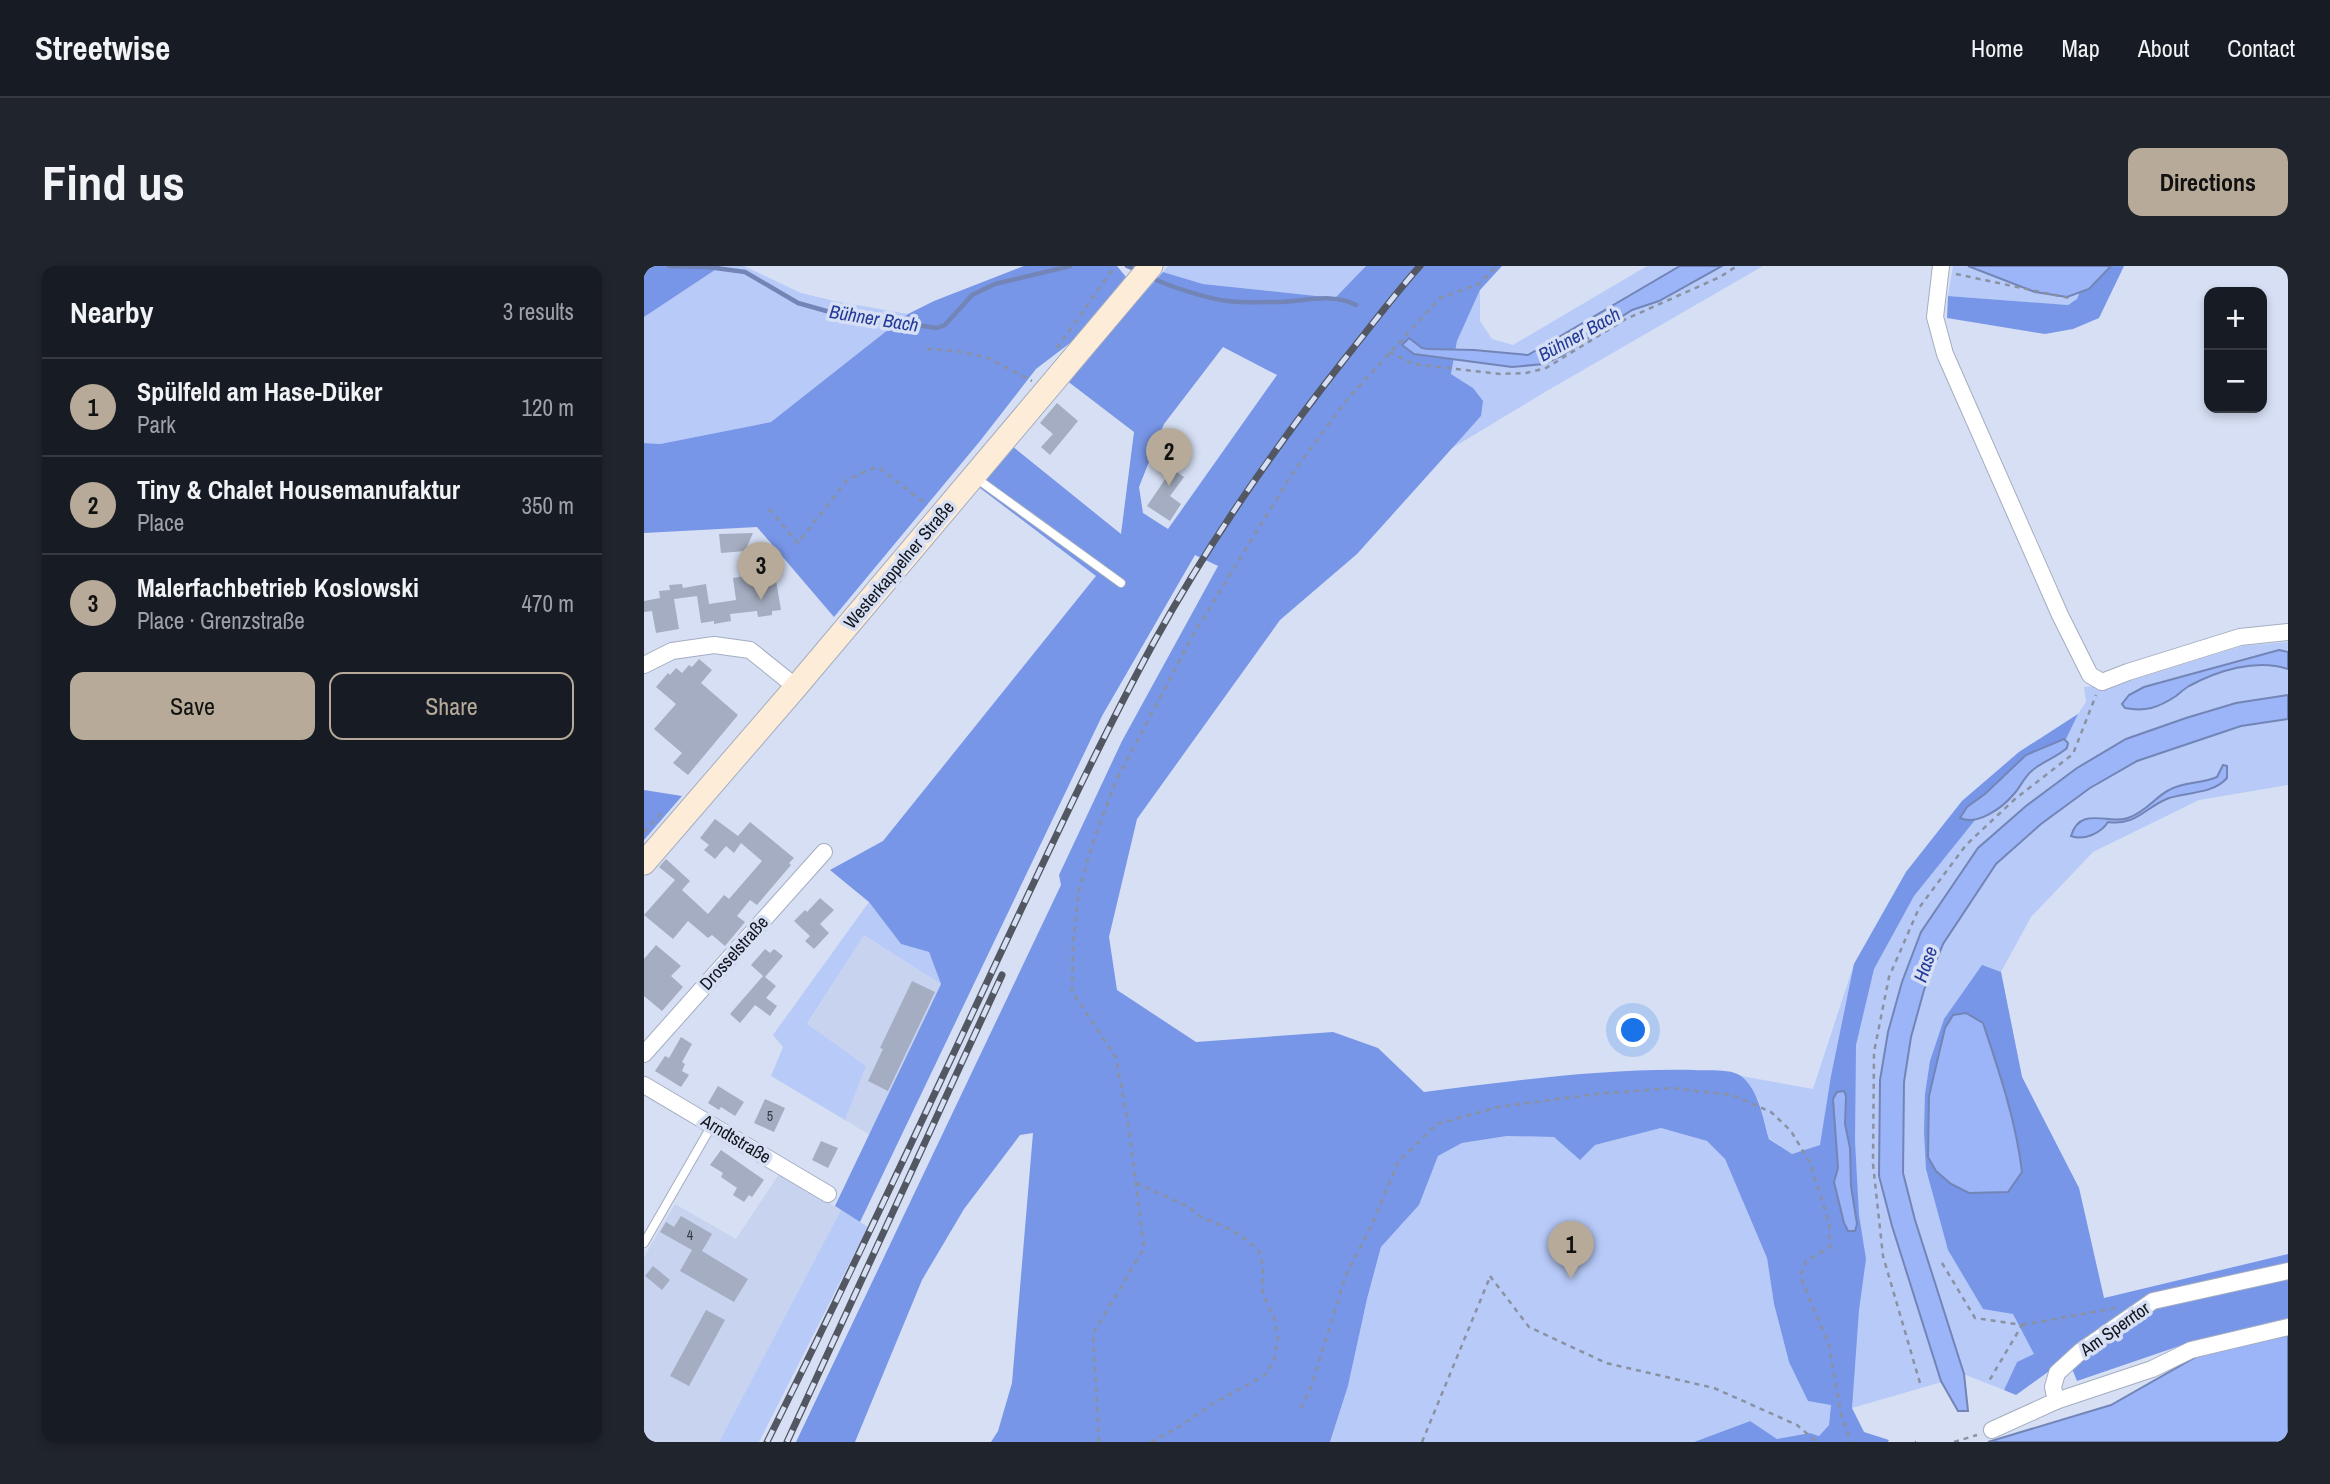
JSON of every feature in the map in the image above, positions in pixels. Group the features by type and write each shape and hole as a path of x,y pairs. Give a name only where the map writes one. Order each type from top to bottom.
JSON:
{"main road":[{"name":"Westerkappelner Straße","path":"644,863 1147,271"}],"street":[{"path":"1941,268 1936,317 1945,354 2060,615 2090,675 2102,682 2240,637 2288,632"},
{"path":"644,665 672,651 714,645 750,650 796,687"},
{"name":"Drosselstraße","path":"644,1054 824,852"},
{"name":"Arndtstraße","path":"644,1085 828,1194"},
{"name":"Am Sperrtor","path":"2056,1401 2053,1387 2057,1373 2081,1351 2153,1301 2288,1271"},
{"path":"1992,1430 2056,1401 2151,1369 2191,1350 2288,1328"}],"lane":[{"path":"974,476 1121,583"},
{"path":"644,1243 712,1125"}],"path":[{"path":"1099,1442 1093,1334 1144,1248 1129,1129 1116,1058 1072,991 1073,943 1079,890 1093,842 1116,781 1193,635 1290,477 1345,402 1440,298 1479,284 1497,266"},
{"path":"1389,352 1413,364 1500,374 1526,373 1546,368 1626,319 1720,277 1737,266"},
{"path":"1941,268 1970,278 2069,298"},
{"path":"927,349 986,357 1046,391"},
{"path":"769,509 799,543 847,480 878,467 940,516"},
{"path":"1920,1383 1882,1256 1873,1164 1874,1052 1889,977 1919,908 1966,845 2015,799 2073,754 2102,682"},
{"path":"1301,1408 1311,1387 1346,1275 1373,1222 1398,1162 1437,1124 1498,1107 1596,1094 1672,1088 1732,1095 1771,1112 1791,1131 1811,1163 1829,1223 1830,1247 1806,1261 1800,1276 1829,1345 1841,1414 1851,1442"},
{"path":"1136,1183 1232,1230 1259,1251 1263,1266 1262,1289 1274,1317 1278,1339 1274,1361 1264,1376 1151,1442"},
{"path":"1942,1263 1975,1318 2022,1325 2153,1301"},
{"path":"1422,1442 1490,1276 1529,1327 1606,1363 1714,1388 1797,1425 1816,1442"},
{"path":"1989,1381 2022,1325"},
{"path":"1954,1442 1992,1430"}],"shaded area":[{"path":"644,266 721,266 644,317"},
{"path":"721,266 744,266 801,293 908,314 771,422 660,444 644,443 644,317"},
{"path":"1024,266 1117,266 1126,277 1074,340 1036,369 834,617 757,527 644,533 644,443 660,444 771,422 908,314"},
{"path":"1168,266 1366,266 1335,298 1203,284 1163,272"},
{"path":"1366,266 1502,266 1480,290 1457,341 1451,374 1473,388 1483,401 1481,416 1357,554 1280,620 1137,819 1109,937 1117,990 1196,1042 1333,1032 1378,1048 1424,1092 1593,1073 1718,1070 1736,1073 1747,1082 1760,1105 1769,1139 1792,1154 1820,1145 1854,964 1906,872 1962,801 2019,752 2078,714 2065,741 1983,810 1914,896 1874,969 1856,1045 1855,1141 1859,1215 1866,1259 1859,1310 1852,1408 1864,1432 1889,1440 1888,1442 1694,1442 1750,1421 1777,1439 1810,1433 1819,1436 1829,1425 1831,1405 1808,1401 1789,1362 1774,1304 1767,1258 1725,1159 1707,1141 1661,1128 1595,1145 1580,1160 1554,1137 1507,1136 1462,1143 1438,1156 1419,1205 1381,1247 1348,1386 1330,1442 991,1442 998,1431 1012,1383 1033,1133 1020,1135 964,1209 922,1280 855,1442 796,1442 1061,885 1059,875 1122,741 1218,566 1195,555 1102,716 860,1222 835,1206 941,984 929,952 901,944 869,902 830,870 883,841 1096,576 976,485 1012,446 1121,534 1134,432 1066,380 1163,272 1203,284 1335,298","holes":["1223,347 1277,375 1168,529 1143,513 1139,487 1164,424"]},
{"path":"1647,266 1763,266 1449,450 1481,416 1473,388 1451,374 1457,341 1480,290 1480,321 1492,339 1513,345"},
{"path":"1953,266 2090,266 2077,300 2068,305 1948,296"},
{"path":"2090,266 2124,266 2099,318 2073,329 2045,334 1947,318 1948,296 2068,305 2077,299"},
{"path":"2288,642 2288,785 2199,800 2093,852 2031,917 2001,972 2022,1077 2079,1188 2104,1298 2035,1354 2017,1362 2004,1390 1966,1375 1852,1408 1820,1145 1792,1154 1769,1138 1758,1099 1741,1076 1813,1089 1854,964 1906,872 1962,801 2019,752 2078,714 2086,702 2084,687 2123,683 2242,646"},
{"path":"644,790 682,796 644,840"},
{"path":"869,902 901,944 929,952 941,984 864,935 807,1024 866,1066 845,1120 771,1076 783,1047 773,1035"},
{"path":"864,935 941,984 870,1135 845,1120 866,1066 807,1025"},
{"path":"1982,965 2001,972 2022,1077 2079,1188 2104,1298 2288,1254 2288,1318 2194,1341 2077,1381 2073,1371 2059,1364 2016,1395 2004,1390 2017,1362 2034,1354 2013,1314 1983,1309 1948,1250 1926,1169 1924,1132 1925,1094 1930,1061 1944,1019"},
{"path":"1661,1128 1707,1141 1725,1159 1767,1258 1774,1304 1789,1362 1831,1405 1829,1425 1819,1436 1810,1433 1777,1439 1749,1421 1694,1442 1330,1442 1348,1386 1381,1247 1419,1205 1438,1156 1462,1143 1507,1136 1554,1137 1595,1145"},
{"path":"779,1174 841,1210 719,1442 644,1442 644,1257 675,1204 736,1239"},
{"path":"841,1210 868,1227 759,1442 719,1442"}],"water":[{"path":"1680,266 1722,266 1659,301 1632,310 1544,364 1512,367 1414,354 1402,345 1409,338 1422,348 1428,349 1528,355"},
{"path":"1968,266 2111,266 2089,289 2067,297 2035,292"},
{"path":"2279,650 2288,652 2288,669 2263,665 2237,668 2187,687 2157,706 2132,709 2125,708 2122,704 2129,695 2144,687"},
{"name":"Hase","path":"2288,695 2288,719 2241,726 2137,761 2090,788 2041,824 1996,864 1943,944 1924,990 1911,1037 1904,1082 1903,1173 1915,1220 1964,1374 1968,1411 1958,1411 1941,1381 1879,1176 1880,1080 1888,1032 1902,982 1921,932 1978,848 2026,806 2077,768 2126,739 2186,718 2236,703"},
{"path":"2064,739 2068,743 2067,748 2031,772 2002,805 1981,818 1960,818 1967,807 1985,794 2026,755"},
{"path":"2223,765 2227,766 2227,778 2215,787 2169,798 2134,819 2108,822 2092,835 2071,836 2081,821 2128,818 2175,787 2217,777"},
{"path":"1966,1013 1983,1023 2011,1115 2022,1172 2008,1192 1969,1193 1951,1184 1936,1171 1928,1157 1929,1096 1945,1028 1953,1015"},
{"path":"1844,1091 1851,1186 1857,1224 1855,1231 1848,1231 1844,1223 1834,1182 1838,1168 1833,1099 1837,1092"},
{"path":"2288,1335 2288,1442 1988,1442 2111,1405 2201,1354"}],"building":[{"path":"1057,403 1078,421 1050,455 1041,447 1053,434 1040,423"},
{"path":"1172,469 1184,477 1170,496 1181,504 1170,521 1147,506"},
{"path":"753,533 745,551 721,553 719,534"},
{"path":"765,546 766,558 772,557 781,610 772,611 772,615 758,617 757,611 730,614 731,621 701,623 697,596 674,599 679,629 656,633 652,611 644,612 644,601 660,598 659,591 670,590 669,585 682,584 683,588 706,584 709,604 736,600 733,578 752,575 748,548"},
{"path":"699,659 712,670 701,683 738,715 688,775 673,763 682,753 654,729 676,704 656,687 668,673 670,675 676,668 682,673"},
{"path":"715,819 738,836 750,822 794,858 757,905 750,900 737,916 745,922 725,946 712,935 708,938 688,921 673,939 644,915 675,880 659,867 666,859 690,881 682,890 708,914 724,895 729,899 762,861 741,843 734,853 726,846 715,859 704,850 709,845 700,838"},
{"path":"820,898 834,910 820,924 829,933 814,949 805,941 810,936 794,921"},
{"path":"656,945 681,966 671,976 683,987 662,1011 644,996 644,959"},
{"path":"765,949 770,953 774,949 783,956 765,977 776,986 766,998 777,1006 770,1016 755,1005 740,1023 730,1014 763,976 751,965"},
{"path":"912,981 935,992 888,1091 868,1081 883,1049 880,1048"},
{"path":"681,1037 692,1044 682,1062 685,1064 682,1071 689,1075 681,1087 655,1071 665,1056 669,1058"},
{"path":"718,1086 744,1102 735,1116 708,1103"},
{"path":"765,1099 785,1108 774,1132 754,1123"},
{"path":"821,1141 838,1148 828,1168 812,1160"},
{"path":"721,1150 764,1180 752,1197 749,1195 744,1202 733,1195 737,1188 721,1177 723,1173 710,1165"},
{"path":"681,1216 712,1234 702,1251 748,1279 734,1302 680,1271 692,1250 660,1232 666,1222 674,1227"},
{"path":"653,1266 670,1280 662,1290 645,1276"},
{"path":"706,1310 725,1320 689,1386 670,1376"}],"waterway":[{"name":"Bühner Bach","path":"669,266 745,272 798,303 837,314 878,316 937,328 945,325 972,295 995,284 1070,266"},
{"name":"Bühner Bach","path":"1127,266 1139,271"},
{"name":"Bühner Bach","path":"1150,277 1188,292 1228,301 1276,302 1327,298 1356,305"}],"railway":[{"path":"767,1442 1077,793 1154,642 1197,568 1267,463 1343,361 1420,266"},
{"path":"787,1442 1002,975"}],"place":[{"name":"Tiny & Chalet Housemanufaktur","path":"1169,486"},
{"name":"Malerfachbetrieb Koslowski","path":"761,600"},
{"name":"Spülfeld am Hase-Düker","path":"1571,1279"}]}
